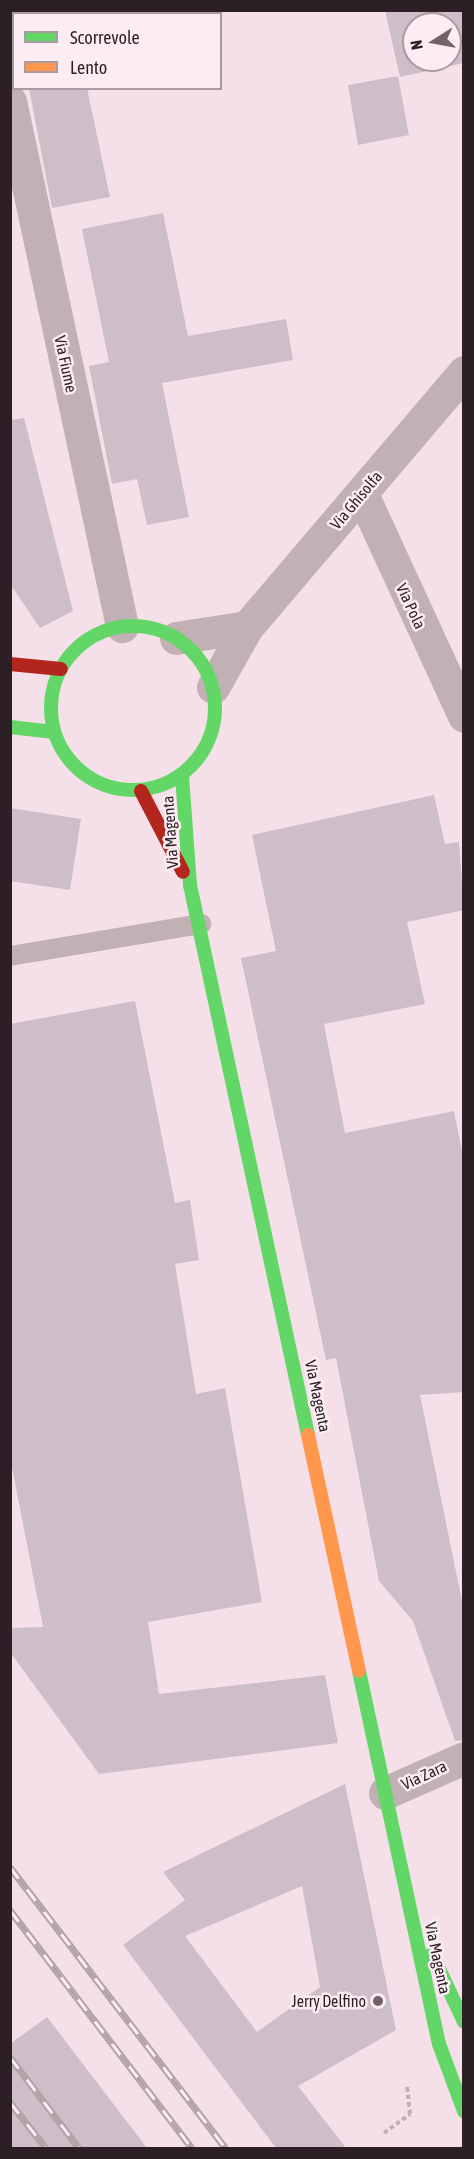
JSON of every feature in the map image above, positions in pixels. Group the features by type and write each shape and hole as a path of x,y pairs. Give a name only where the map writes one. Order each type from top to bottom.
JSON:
{"street":[{"name":"Via Fiume","path":"10,101 122,626"},
{"name":"Via Ghisolfa","path":"213,687 247,627 464,372"},
{"name":"Via Pola","path":"362,494 464,716"},
{"path":"122,626 143,626 176,638 208,673 213,687 211,736 182,776 141,791 98,783 73,764 54,732 53,687 61,669 96,634 122,626"},
{"path":"176,638 247,627"},
{"path":"10,664 61,669"},
{"path":"10,727 54,732"},
{"name":"Via Magenta","path":"182,776 190,885 201,924 439,2044 464,2110"},
{"name":"Via Magenta","path":"141,791 190,885"},
{"name":"Via Zara","path":"385,1794 464,1758"},
{"name":"Via Magenta","path":"412,1915 464,2022"}],"lane":[{"path":"10,956 201,924"}],"path":[{"path":"384,2133 410,2114 405,2073"}],"building":[{"path":"385,10 464,10 464,63 462,63 462,12 402,12 402,72 423,72 400,77"},
{"path":"398,76 409,135 358,145 348,85"},
{"path":"29,90 87,90 110,197 52,208"},
{"path":"163,213 188,336 286,319 293,360 162,383 189,517 147,525 137,479 112,484 89,366 109,362 82,229"},
{"path":"24,418 73,611 40,628 10,584 10,420"},
{"path":"434,795 445,844 459,842 464,910 407,922 425,1004 324,1024 345,1133 454,1111 464,1162 464,1392 420,1395 464,1611 464,1740 455,1741 413,1621 379,1581 336,1358 326,1360 241,958 276,951 252,835"},
{"path":"10,808 81,819 70,890 10,881"},
{"path":"135,1001 175,1203 190,1200 199,1260 175,1264 196,1394 225,1388 262,1602 148,1622 159,1694 325,1675 338,1743 99,1774 10,1652 10,1628 43,1627 10,1457 10,1024"},
{"path":"345,1784 396,2030 298,2086 346,2148 276,2148 123,1945 185,1900 163,1872","holes":["302,1886 320,1987 257,2032 185,1936"]},
{"path":"47,2017 147,2148 10,2148 10,2044"}],"railway":[{"path":"10,1867 226,2148"},
{"path":"10,1910 192,2148"},
{"path":"10,2057 79,2148"},
{"path":"10,2102 46,2148"}],"traffic: fast":[{"path":"133,626 149,627 164,632 191,650 209,677 214,692 215,708 214,724 209,739 191,766 164,784 149,789 133,790 117,789 102,784 75,766 57,739 52,724 51,708 52,692 57,677 75,650 102,632 117,627 133,626"},
{"path":"10,727 54,732"},
{"path":"182,776 190,885 308,1435"},
{"path":"359,1671 439,2044 464,2111"},
{"path":"432,1954 464,2022"}],"traffic: slow":[{"path":"308,1435 359,1671"}],"traffic: jam":[{"path":"10,664 61,669"},
{"path":"141,791 183,872"}],"place":[{"name":"Jerry Delfino","path":"378,2001"}]}
